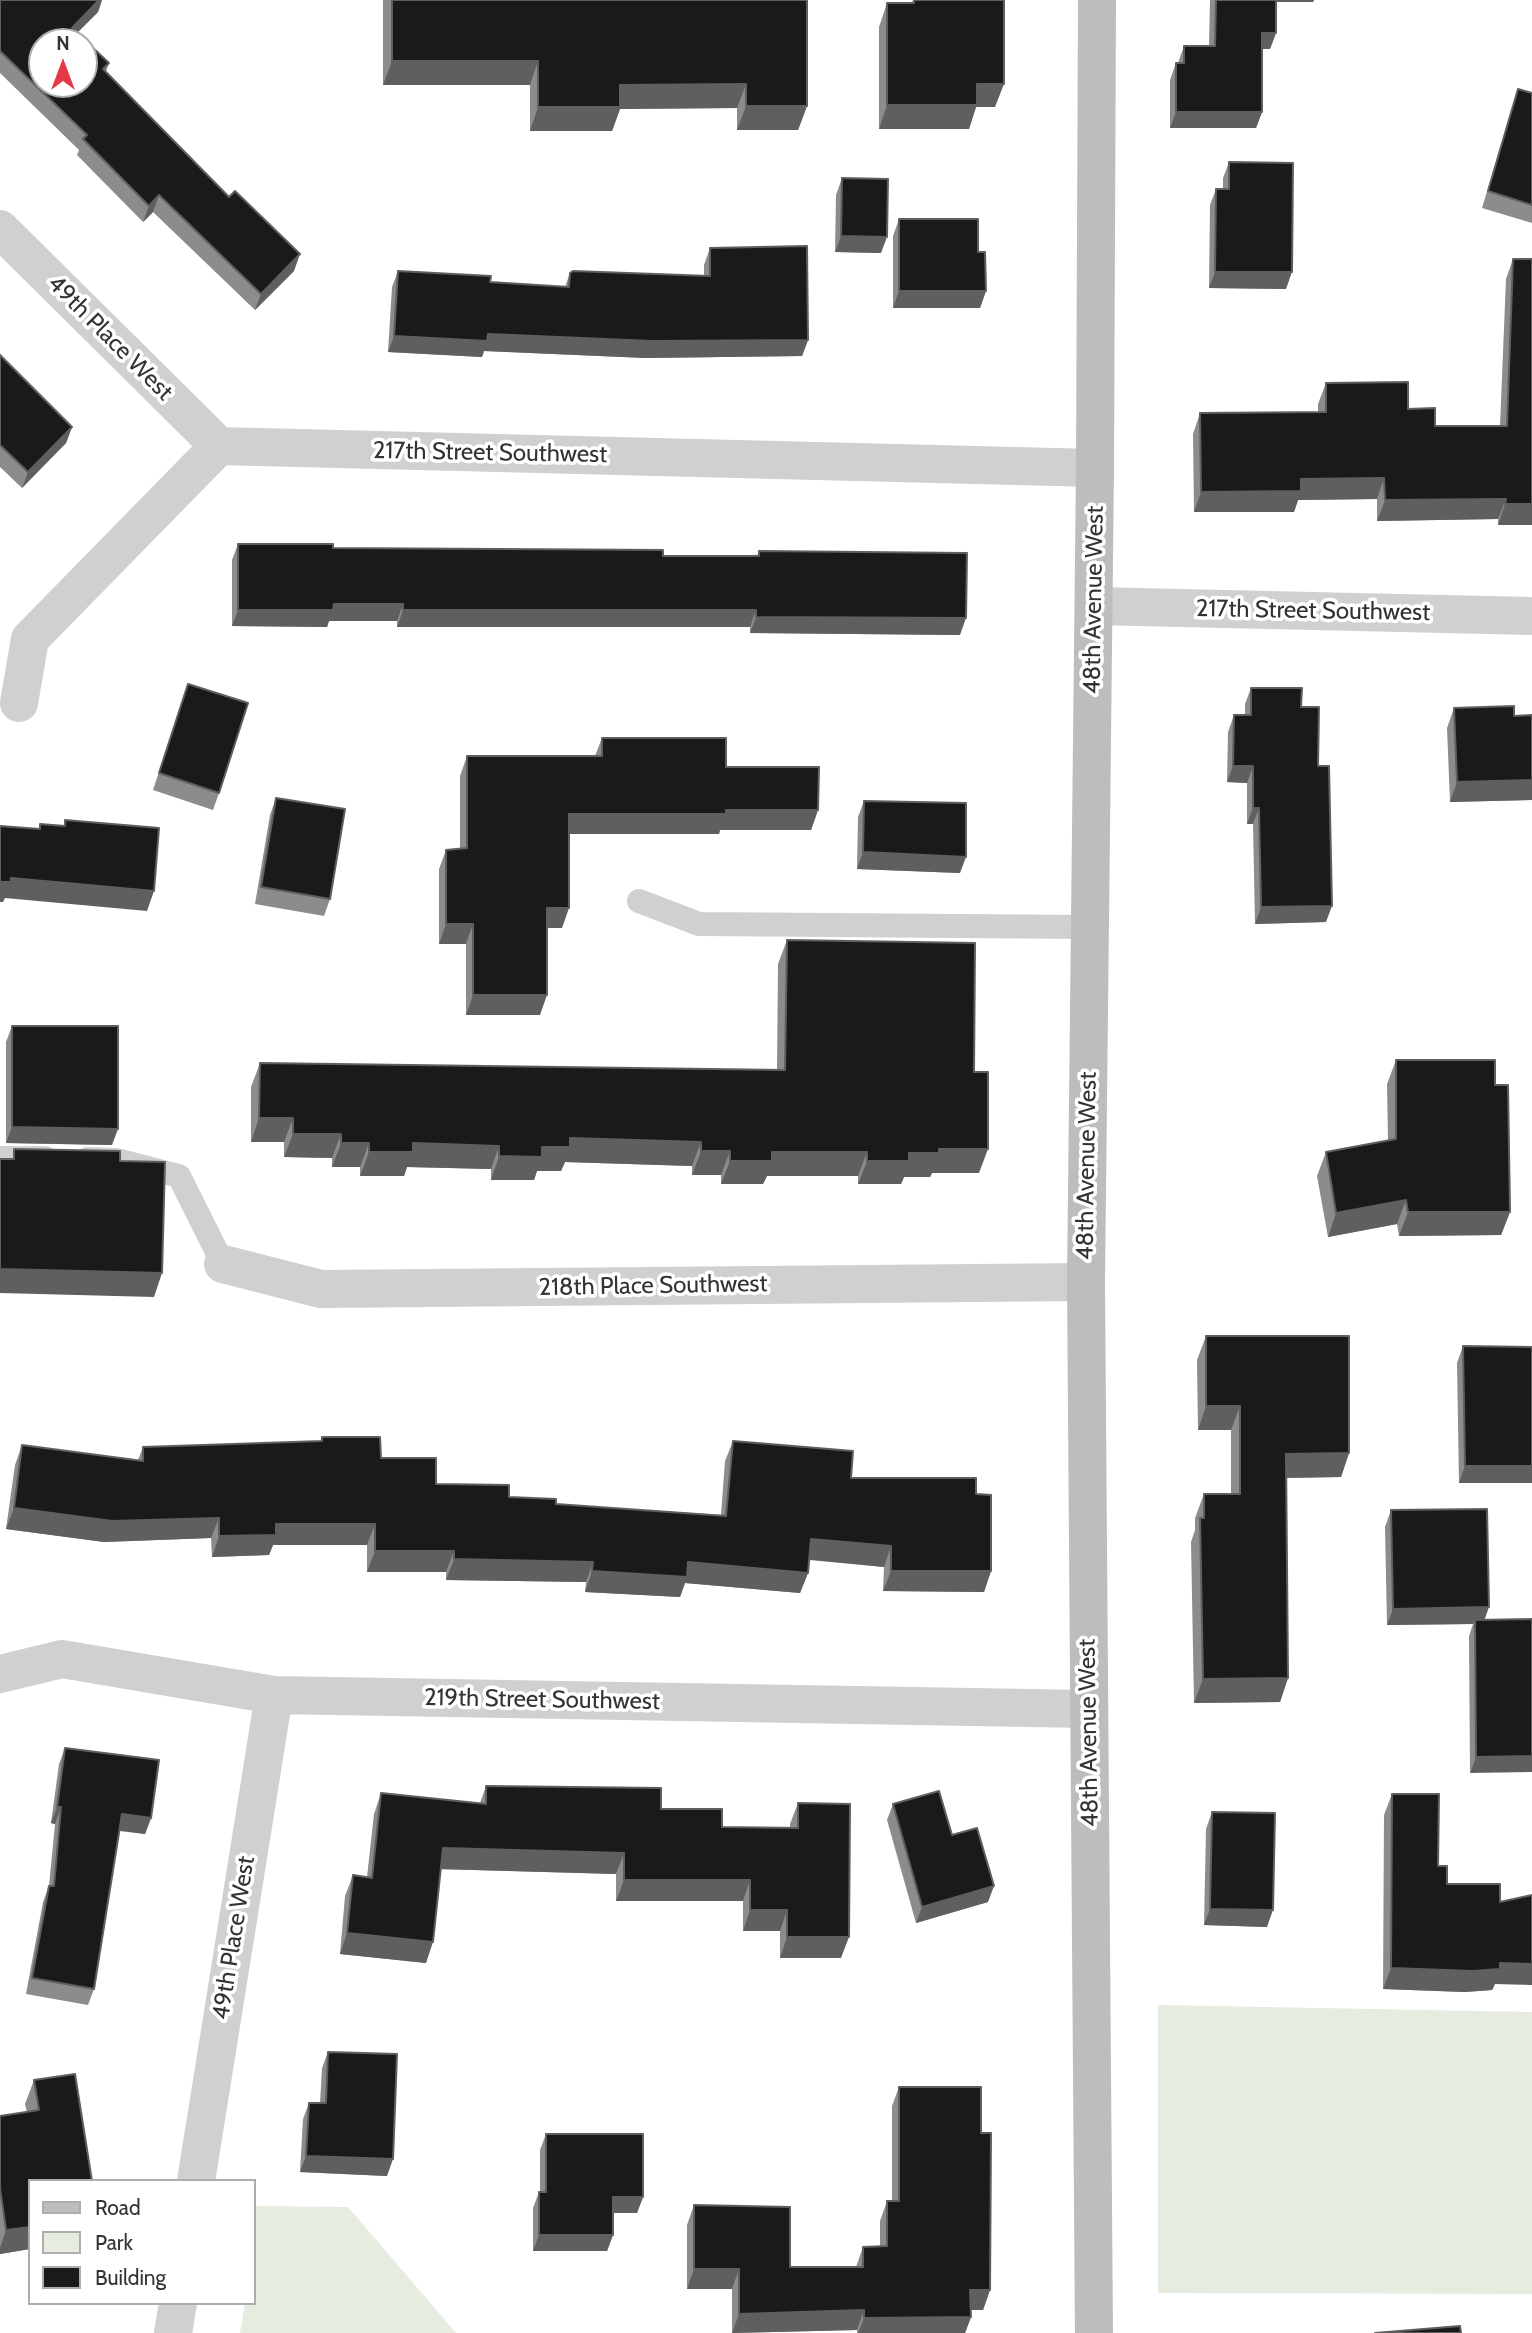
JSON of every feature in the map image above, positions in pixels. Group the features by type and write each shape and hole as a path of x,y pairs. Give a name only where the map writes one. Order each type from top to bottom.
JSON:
{"main road":[{"name":"48th Avenue West","path":"1094,2333 1086,1282 1094,606 1097,0"}],"street":[{"name":"49th Place West","path":"0,229 219,446"},
{"name":"217th Street Southwest","path":"219,446 1095,468"},
{"path":"19,703 30,639 219,446"},
{"name":"217th Street Southwest","path":"1094,606 1532,616"},
{"name":"218th Place Southwest","path":"223,1264 321,1289 1086,1282"},
{"name":"219th Street Southwest","path":"0,1674 62,1659 274,1695 1088,1709"},
{"name":"49th Place West","path":"196,2179 274,1695"},
{"path":"173,2333 178,2305"}],"lane":[{"path":"639,901 699,924 1090,927"},
{"path":"0,1157 117,1160 179,1176 223,1264"}],"green space":[{"path":"1158,2005 1532,2012 1532,2294 1158,2293"},
{"path":"256,2206 348,2207 456,2333 240,2333 245,2305 256,2305"}],"building":[{"path":"0,0 99,0 72,28 28,28 28,78 0,51"},
{"path":"392,0 807,0 807,106 746,106 746,84 620,85 620,107 538,107 538,61 392,61"},
{"path":"914,0 1004,0 1004,84 977,84 977,105 887,105 887,3 914,3"},
{"path":"1216,0 1276,0 1276,33 1262,33 1262,112 1176,112 1176,63 1184,63 1184,46 1215,46"},
{"path":"98,53 109,63 103,69 229,197 235,191 300,254 261,294 159,195 149,206 83,139 87,135 49,98 98,98"},
{"path":"1518,89 1532,93 1532,205 1488,191"},
{"path":"1229,162 1293,163 1292,272 1215,272 1216,189 1229,189"},
{"path":"842,178 888,179 887,237 841,236"},
{"path":"899,219 978,219 978,252 985,252 986,291 899,291"},
{"path":"807,246 808,340 652,341 488,334 487,341 394,336 398,271 491,276 490,282 569,287 570,273 573,271 710,276 710,248"},
{"path":"1513,259 1532,259 1532,504 1505,504 1506,499 1385,500 1384,478 1301,479 1301,491 1201,492 1200,413 1326,412 1326,383 1408,382 1408,409 1435,408 1435,426 1507,426"},
{"path":"0,355 72,427 28,472 0,445"},
{"path":"238,544 333,544 333,548 663,550 663,556 759,556 759,551 967,553 966,618 756,617 756,610 403,610 403,604 334,604 333,610 238,610"},
{"path":"188,684 248,703 219,793 159,773"},
{"path":"1251,688 1302,688 1301,707 1319,707 1318,766 1329,766 1332,906 1261,907 1259,808 1253,808 1253,766 1233,766 1234,715 1251,715"},
{"path":"1514,706 1514,716 1532,715 1532,780 1457,782 1454,708"},
{"path":"602,738 726,738 726,767 819,767 818,810 726,810 726,814 569,814 569,908 547,908 547,995 473,995 473,924 446,924 446,850 467,848 467,756 602,756"},
{"path":"276,798 345,809 330,899 261,887"},
{"path":"864,801 966,803 966,857 863,852"},
{"path":"65,820 159,828 154,891 11,878 11,882 0,882 0,826 40,829 40,824 65,826"},
{"path":"787,940 975,943 974,1072 988,1072 988,1149 939,1149 939,1153 909,1153 909,1161 867,1161 867,1152 772,1152 772,1161 730,1161 730,1151 701,1151 701,1142 570,1138 570,1147 542,1147 542,1157 499,1156 499,1146 413,1143 413,1152 369,1152 369,1143 341,1143 341,1134 293,1134 293,1118 259,1118 260,1063 785,1070"},
{"path":"12,1026 118,1026 118,1129 12,1127"},
{"path":"1396,1060 1495,1060 1495,1085 1508,1085 1510,1212 1408,1212 1406,1200 1336,1213 1326,1152 1396,1139"},
{"path":"14,1149 120,1151 120,1161 165,1162 162,1273 0,1269 0,1159 14,1159"},
{"path":"1206,1336 1349,1336 1349,1453 1286,1454 1288,1678 1203,1679 1200,1518 1204,1518 1204,1494 1240,1494 1240,1406 1206,1406"},
{"path":"1463,1346 1532,1347 1532,1466 1465,1466"},
{"path":"322,1437 380,1437 381,1458 436,1458 436,1484 509,1485 509,1497 556,1499 556,1504 726,1516 733,1441 853,1451 851,1478 976,1478 976,1494 991,1495 991,1571 891,1571 891,1546 811,1539 808,1573 688,1562 687,1577 592,1571 593,1562 454,1559 454,1551 375,1551 375,1524 276,1524 276,1535 219,1536 219,1518 112,1521 14,1508 22,1445 143,1461 143,1447 322,1441"},
{"path":"1487,1509 1489,1607 1393,1609 1391,1510"},
{"path":"1532,1619 1532,1756 1476,1757 1475,1620"},
{"path":"65,1748 159,1760 151,1818 122,1814 94,1989 32,1978 49,1886 54,1886 61,1807 57,1807"},
{"path":"486,1786 661,1788 661,1809 722,1809 722,1827 798,1828 798,1803 850,1804 849,1937 787,1937 787,1910 750,1910 750,1880 624,1880 624,1853 443,1848 433,1942 347,1933 353,1875 372,1878 381,1793 486,1804"},
{"path":"939,1791 952,1835 977,1828 994,1886 922,1907 893,1804"},
{"path":"1392,1794 1439,1794 1438,1866 1447,1866 1447,1884 1500,1884 1500,1902 1532,1895 1532,1964 1500,1963 1500,1969 1473,1971 1391,1968"},
{"path":"1212,1812 1275,1813 1273,1910 1210,1909"},
{"path":"328,2052 397,2054 393,2159 306,2156 309,2103 326,2103"},
{"path":"75,2074 92,2179 28,2179 28,2227 6,2230 0,2188 0,2116 39,2110 34,2080"},
{"path":"899,2087 981,2087 981,2133 991,2133 990,2290 970,2290 971,2317 864,2318 864,2310 739,2314 739,2269 694,2269 694,2205 790,2207 790,2267 863,2267 863,2247 887,2246 887,2201 899,2201"},
{"path":"546,2134 643,2134 643,2197 613,2197 613,2235 539,2235 539,2192 546,2192"},
{"path":"1460,2326 1461,2333 1375,2333"}]}
